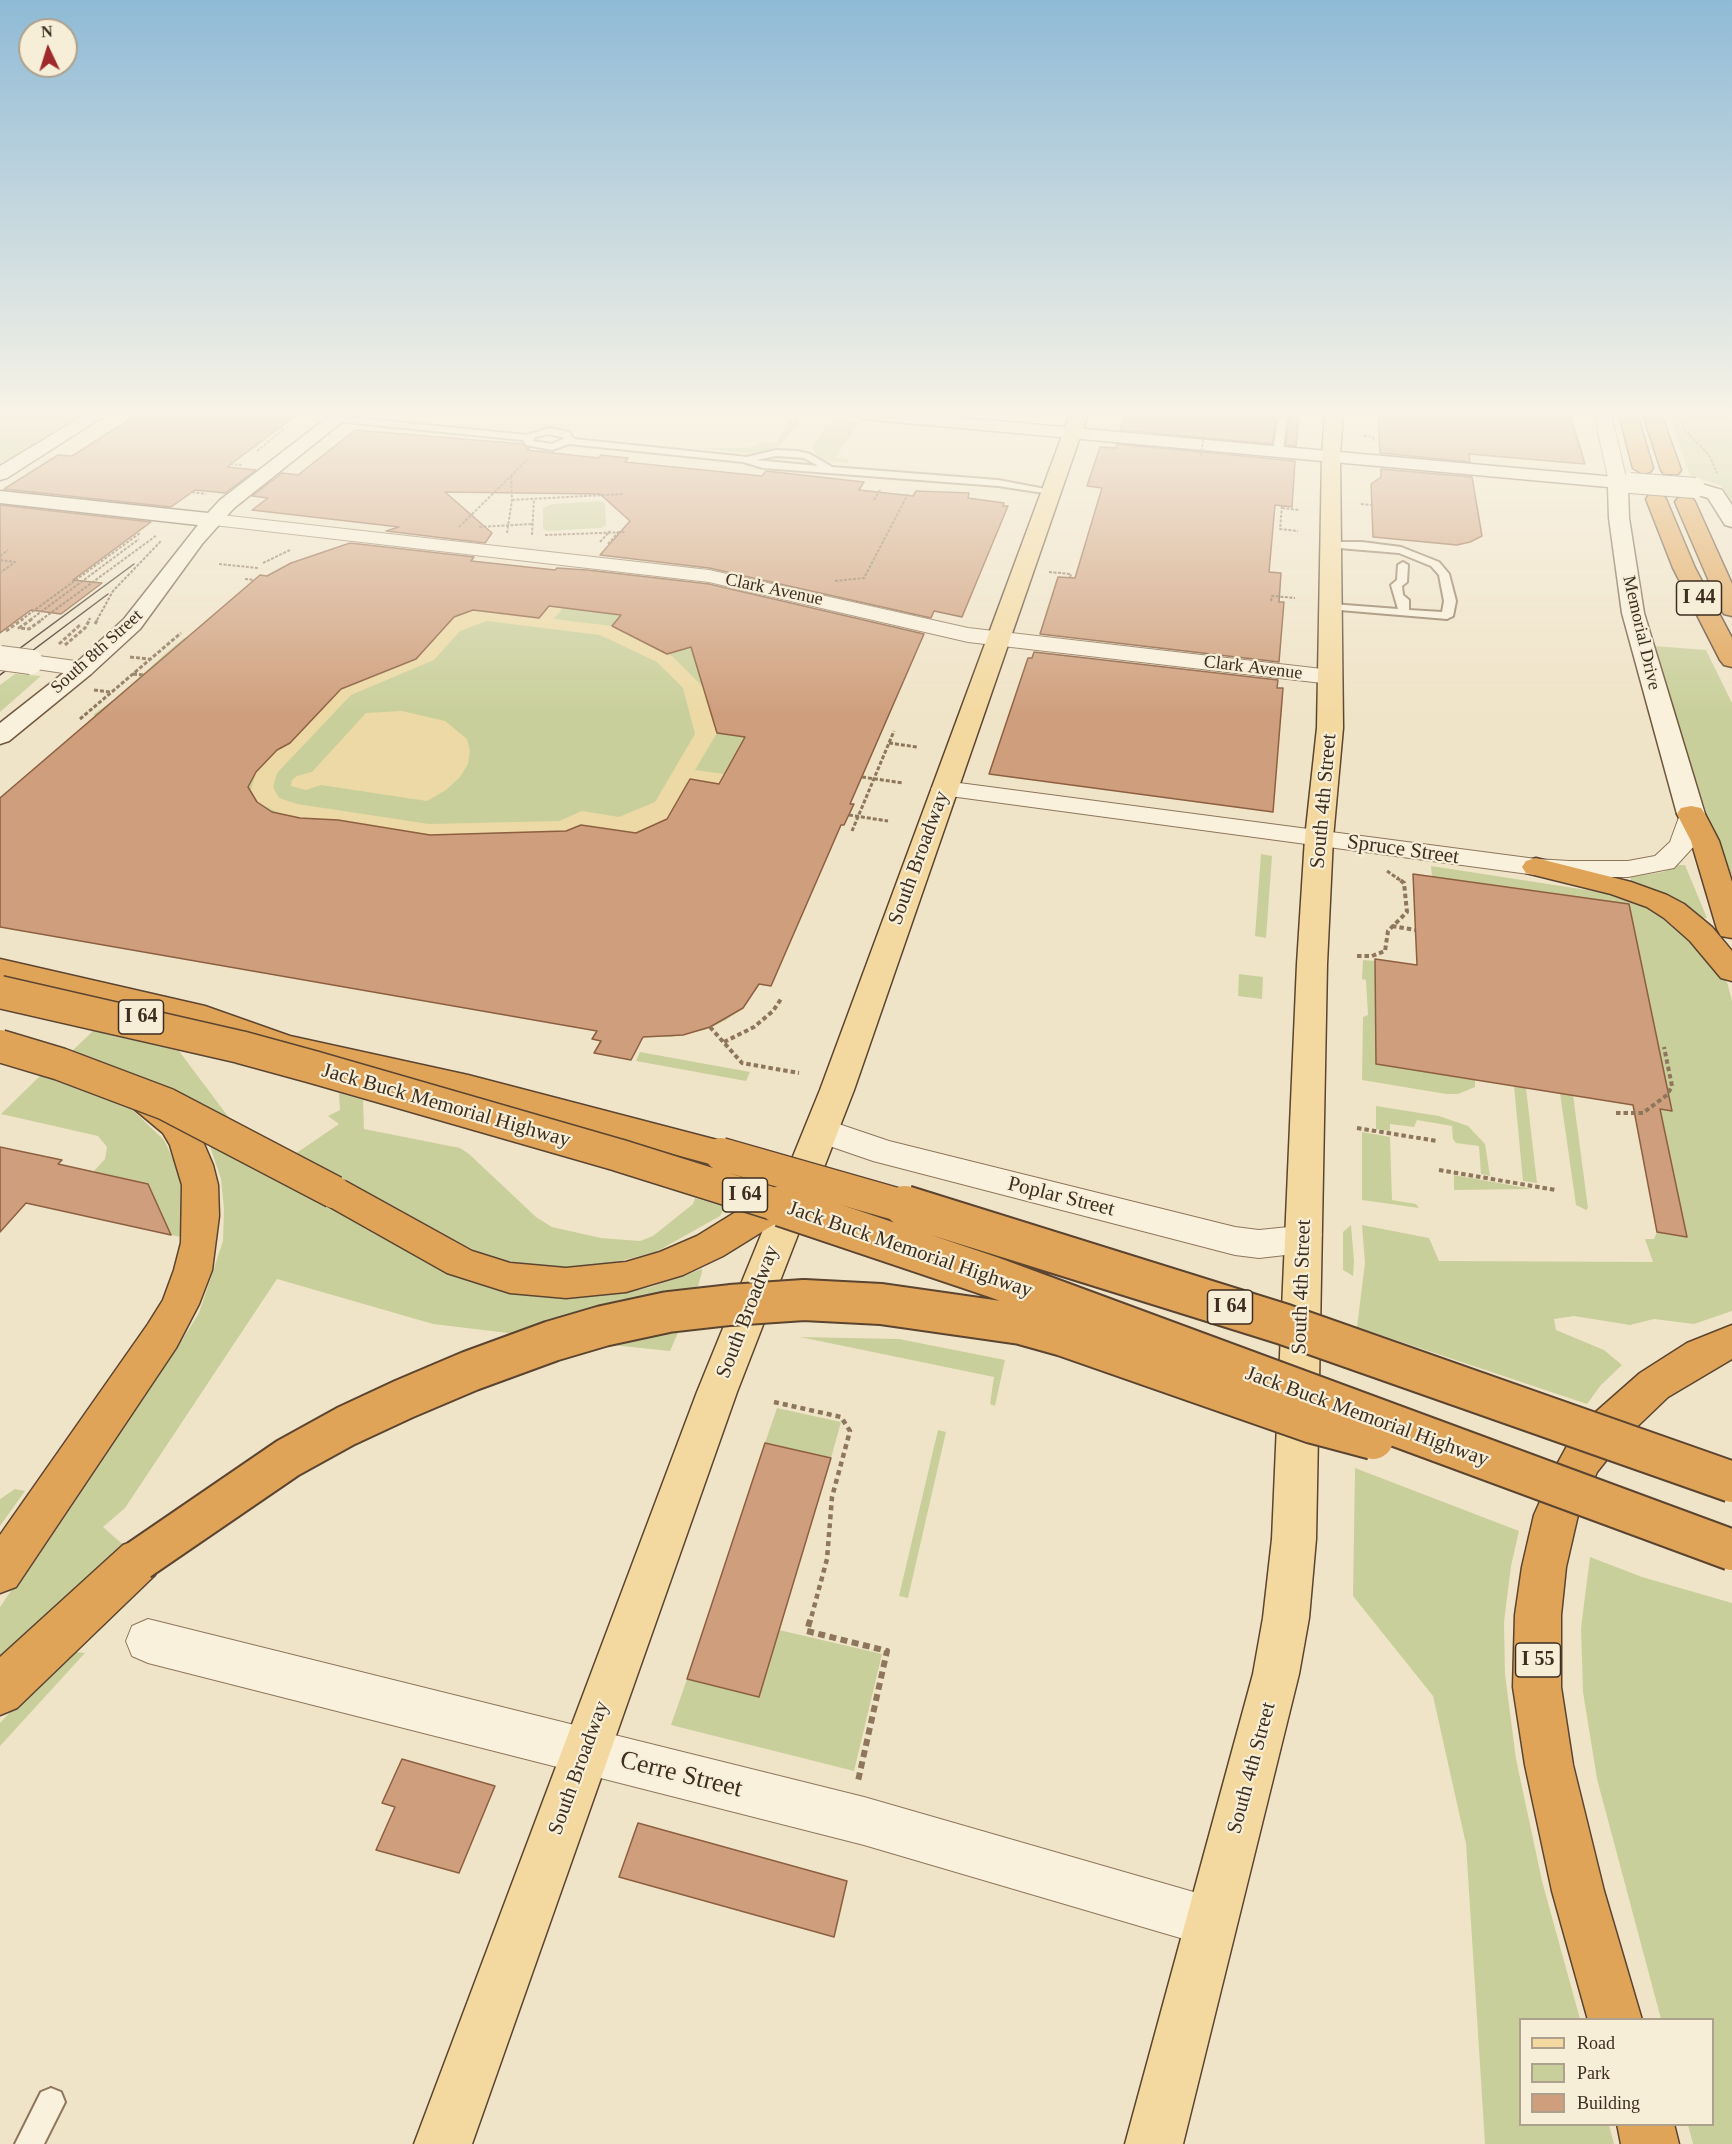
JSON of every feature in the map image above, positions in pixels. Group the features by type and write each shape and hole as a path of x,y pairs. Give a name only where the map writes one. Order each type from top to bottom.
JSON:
{"highway":[{"name":"I 44","path":"1662,514 1684,568 1732,660"},
{"name":"I 44","path":"1696,514 1716,573 1732,609"},
{"path":"1716,573 1732,592"},
{"path":"1691,814 1705,842 1732,929"},
{"path":"1536,867 1621,888 1657,901 1674,911 1701,934 1732,971"},
{"path":"0,969 184,1011 282,1045"},
{"name":"Jack Buck Memorial Highway","path":"0,990 282,1045 456,1084 623,1126 967,1224 1282,1324 1732,1482"},
{"name":"Jack Buck Memorial Highway","path":"0,990 240,1047 313,1067 618,1155 811,1215 993,1277 1471,1456 1732,1550"},
{"path":"0,1045 60,1063 136,1093 175,1124 187,1144 200,1185 200,1243 180,1304 162,1336 0,1572"},
{"path":"0,1045 60,1064 165,1104 334,1192 459,1262 510,1278 566,1283 626,1277 670,1264 710,1246 794,1194"},
{"path":"0,1691 59,1632 139,1560 223,1500 288,1458 346,1426 470,1371 552,1341 603,1326 668,1312 804,1300 881,1304 971,1315 1021,1324 1064,1336 1313,1423 1376,1440 1471,1456"},
{"name":"I 55","path":"1615,2018 1578,1891 1549,1765 1537,1687 1538,1615 1544,1567 1556,1515 1582,1459 1605,1430 1646,1392 1717,1348"},
{"path":"1646,2126 1650,2144"}],"main road":[{"name":"South Broadway","path":"443,2144 713,1403 820,1130 1043,514"},
{"name":"South 4th Street","path":"1154,2144 1276,1674 1286,1618 1294,1539 1319,838 1330,728 1332,607 1314,538 1319,514"}],"street":[{"name":"Clark Avenue","path":"157,514 709,576 953,632 1331,677"},
{"name":"South 8th Street","path":"0,736 83,669 145,610 218,514"},
{"path":"1614,514 1619,519"},
{"name":"Memorial Drive","path":"1620,514 1633,613 1691,814"},
{"path":"0,658 83,669"},
{"name":"Spruce Street","path":"944,789 1536,867 1628,869 1664,862 1682,845 1691,814"},
{"name":"Poplar Street","path":"820,1130 885,1152 1235,1241 1279,1242 1304,1235"},
{"name":"Cerre Street","path":"148,1641 914,1834 1211,1922"}],"lane":[{"path":"1314,538 1401,550 1435,564 1444,574 1450,601 1447,616 1332,607"},
{"path":"1402,565 1402,582 1409,587 1410,597 1404,600 1404,613"},
{"path":"29,2144 51,2102"}],"path":[{"path":"458,529 473,514"},
{"path":"506,541 510,514"},
{"path":"533,514 532,536 627,532"},
{"path":"827,583 864,578 898,514"},
{"path":"1281,514 1280,529 1314,538"},
{"path":"498,526 532,524"},
{"path":"0,635 148,527"},
{"path":"600,542 611,531"},
{"path":"605,548 619,531"},
{"path":"133,538 168,542"},
{"path":"29,629 20,628 139,539"},
{"path":"22,631 29,629 150,540"},
{"path":"90,618 85,628 62,648 70,647 92,629 113,591 161,541"},
{"path":"0,573 15,562 1,556 8,550"},
{"path":"219,564 258,568"},
{"path":"1048,572 1071,574 1070,578"},
{"path":"855,580 859,573"},
{"path":"245,579 254,580"},
{"path":"1271,601 1272,596 1294,598"},
{"path":"53,648 80,625"},
{"path":"80,719 181,633"},
{"path":"168,644 175,645"},
{"path":"123,656 150,659"},
{"path":"133,674 143,675"},
{"path":"99,690 111,692"},
{"path":"96,705 103,706"},
{"path":"852,831 894,731"},
{"path":"889,743 917,747"},
{"path":"862,777 903,783"},
{"path":"849,815 888,821"},
{"path":"1357,956 1372,956 1385,951 1391,926 1407,912 1406,887 1382,869"},
{"path":"1391,926 1415,930"},
{"path":"724,1042 754,1027 773,1011 781,999"},
{"path":"710,1027 742,1063 799,1073"},
{"path":"1616,1113 1634,1116 1643,1113 1667,1095 1671,1086 1664,1047"},
{"path":"1357,1128 1437,1141"},
{"path":"1439,1170 1556,1190"},
{"path":"774,1402 842,1417 848,1423 850,1431 832,1497 827,1559 807,1631 887,1651 858,1782"}],"green space":[{"path":"543,514 606,514 606,525 601,528 549,531 543,529"},
{"path":"397,552 553,572 557,568 585,571 700,622 816,799 854,804 844,825 836,824 775,961 782,962 771,986 759,984 743,1008 726,1020 705,1030 671,1037 637,1036 622,1044 592,1039 599,1027 363,986 359,990 240,964 236,968 208,963 0,798 100,716 93,715 116,698 166,653 184,638 191,638 193,632 242,590 247,591 252,586 248,585 260,575 269,576 291,563 328,553"},
{"path":"1654,646 1706,650 1732,703 1732,894"},
{"path":"15,674 41,676 0,712 0,685"},
{"path":"1261,854 1272,856 1266,938 1255,936"},
{"path":"1679,865 1685,865 1707,918 1695,919 1631,882 1631,877 1663,872"},
{"path":"1431,866 1626,896 1655,908 1721,969 1728,985 1732,1001 1732,1311 1694,1324 1654,1319 1630,1325 1574,1316 1554,1319 1556,1330 1604,1350 1622,1365 1601,1385 1587,1404 1357,1327 1365,1263 1362,1225 1429,1238 1439,1261 1653,1262 1645,1239 1654,1239 1657,1232 1686,1237 1663,1122 1635,1118 1633,1105 1671,1111 1432,877"},
{"path":"1363,960 1375,961 1376,1064 1475,1080 1475,1087 1458,1094 1446,1094 1362,1080 1363,1017 1368,1015 1366,980 1362,979"},
{"path":"1239,974 1263,977 1262,999 1238,996"},
{"path":"93,1031 179,1051 230,1119 71,1052"},
{"path":"640,1052 750,1072 746,1081 636,1061"},
{"path":"46,1070 119,1097 164,1140 177,1167 185,1196 186,1238 171,1235 148,1184 93,1172 105,1159 107,1147 98,1136 1,1114"},
{"path":"1514,1086 1526,1088 1537,1183 1523,1181"},
{"path":"339,1093 363,1100 364,1129 460,1148 536,1217 552,1227 601,1238 640,1241 653,1236 693,1204 695,1198 725,1207 720,1216 656,1252 612,1263 578,1269 545,1269 485,1256 295,1154 339,1124 328,1116 340,1110"},
{"path":"1560,1093 1573,1095 1588,1208 1586,1210 1576,1205"},
{"path":"1376,1106 1439,1116 1468,1126 1485,1144 1490,1176 1481,1174 1479,1146 1456,1143 1453,1139 1452,1126 1417,1120 1414,1127 1390,1124 1390,1131 1376,1129"},
{"path":"1362,1132 1390,1137 1392,1200 1416,1204 1419,1208 1362,1200"},
{"path":"207,1137 457,1275 494,1289 530,1296 615,1294 651,1287 702,1269 696,1293 525,1335 433,1324 277,1279 125,1508 103,1527 128,1549 0,1666 0,1607 199,1313 223,1241 224,1209 221,1179"},
{"path":"1454,1175 1532,1189 1454,1190"},
{"path":"1351,1225 1353,1276 1343,1270 1343,1232"},
{"path":"681,1326 670,1351 602,1344"},
{"path":"800,1337 899,1339 1005,1360 995,1406 990,1404 994,1377"},
{"path":"777,1408 841,1422 831,1458 765,1443"},
{"path":"938,1430 946,1432 908,1598 899,1596"},
{"path":"1355,1468 1519,1531 1511,1566 1504,1622 1505,1674 1516,1759 1542,1881 1580,2018 1519,2018 1519,2126 1609,2126 1614,2144 1485,2144 1466,1844 1433,1696 1353,1596"},
{"path":"15,1489 25,1491 0,1526 0,1499"},
{"path":"1590,1557 1642,1577 1732,1603 1732,2144 1693,2144 1688,2126 1714,2126 1714,2018 1661,2018 1597,1779 1583,1692 1581,1628"},
{"path":"779,1630 882,1654 854,1771 671,1725 687,1679 759,1697"},
{"path":"68,1651 85,1653 0,1746 0,1723"}],"sand":[{"path":"549,606 563,608 554,619 612,626 672,656 703,687 717,733 695,770 724,774 719,784 690,779 667,819 636,833 581,825 566,831 420,835 338,820 319,821 283,815 257,802 251,790 256,772 277,750 290,743 337,691 454,617 473,610 539,618","holes":["487,621 600,635 657,662 683,688 695,734 655,802 619,817 582,811 559,821 429,824 297,804 279,798 273,787 277,773 351,695 434,660 460,631"]},
{"path":"402,711 445,721 467,739 470,751 468,764 460,777 446,790 427,801 321,785 306,790 291,786 292,780 297,776 312,772 366,713"}],"building":[{"path":"0,514 80,514 151,522 73,580 102,583 61,614 31,610 0,633"},
{"path":"287,514 470,514 492,533 485,543 386,531 399,527"},
{"path":"622,514 1005,514 962,617 934,611 931,618 709,568 600,555 630,521"},
{"path":"1094,514 1274,514 1269,572 1281,573 1279,602 1284,602 1279,662 1040,634 1058,577 1075,578"},
{"path":"1372,514 1478,514 1482,536 1457,545 1373,537"},
{"path":"350,543 474,557 471,561 555,570 557,568 587,570 709,584 924,634 850,804 854,804 844,825 841,825 771,986 759,984 743,1008 710,1027 683,1035 643,1037 631,1060 594,1053 601,1041 592,1039 597,1031 0,927 0,798 260,575 267,576 291,563","holes":["549,606 621,615 612,626 667,654 691,647 717,733 745,737 719,784 690,779 667,819 636,833 581,825 566,831 430,835 338,820 300,818 272,812 257,802 248,787 256,772 277,750 290,743 341,689 416,659 454,617 473,610 539,618"]},
{"path":"1034,652 1278,680 1277,688 1283,688 1273,812 989,774 1028,658 1032,658"},
{"path":"1413,874 1629,904 1672,1111 1660,1109 1687,1237 1657,1232 1633,1105 1376,1064 1375,959 1417,965"},
{"path":"0,1147 62,1160 58,1164 148,1184 171,1235 26,1203 0,1232"},
{"path":"765,1443 831,1458 759,1697 687,1679"},
{"path":"402,1759 495,1786 459,1873 376,1850 395,1807 382,1803"},
{"path":"638,1823 847,1881 834,1937 619,1877"}],"tram line":[{"path":"0,663 134,564"},
{"path":"0,675 108,594"}]}
